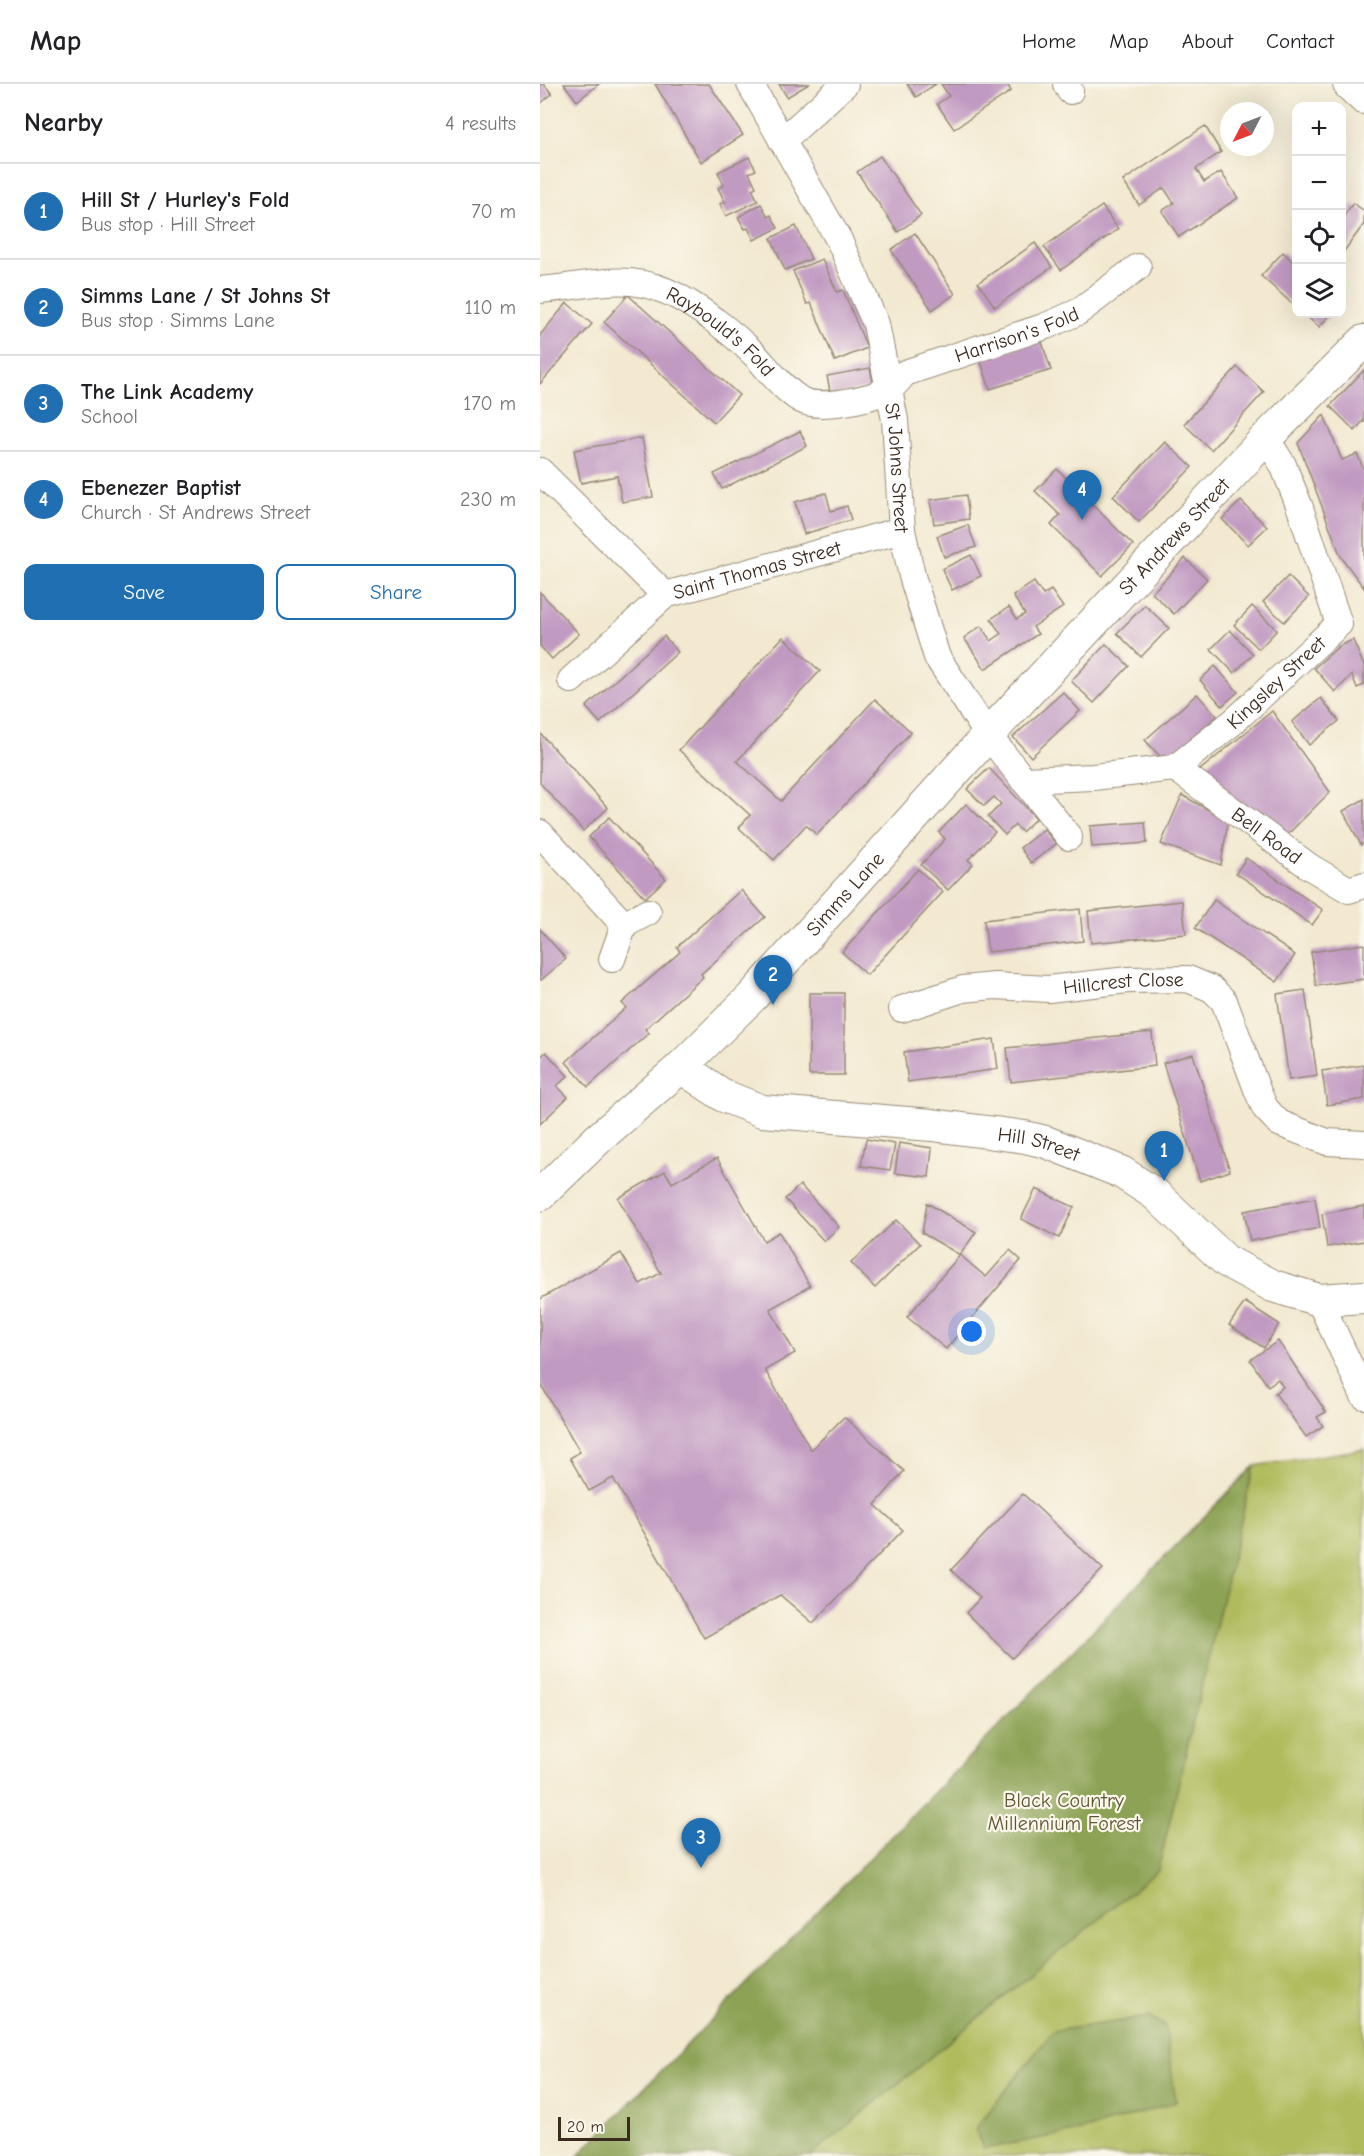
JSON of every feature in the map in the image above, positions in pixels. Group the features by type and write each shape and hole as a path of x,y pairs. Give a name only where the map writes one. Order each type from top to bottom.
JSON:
{"street":[{"name":"St Johns Street","path":"750,84 838,240 876,324 895,420 902,530 912,576 938,657 988,735 1069,837"},
{"path":"782,141 845,84"},
{"path":"1349,84 1364,98"},
{"name":"Harrison's Fold","path":"890,389 905,373 1046,326 1078,312 1138,267"},
{"name":"Raybould's Fold","path":"540,290 607,281 636,281 667,291 724,329 801,400 815,405 846,403 890,389"},
{"name":"St Andrews Street","path":"988,735 1266,438 1364,341"},
{"name":"Kingsley Street","path":"1175,768 1233,722 1339,624 1299,505 1283,465 1266,438"},
{"path":"540,471 664,595"},
{"name":"Saint Thomas Street","path":"571,680 664,595 902,530"},
{"name":"Simms Lane","path":"540,1195 599,1138 681,1067 752,998 988,735"},
{"path":"1023,780 1093,777 1175,768"},
{"name":"Bell Road","path":"1175,768 1310,867 1349,890 1364,885"},
{"path":"540,833 624,925"},
{"path":"612,959 624,925 648,912"},
{"name":"Hillcrest Close","path":"902,1009 963,989 994,986 1048,989 1128,980 1188,979 1212,989 1224,1001 1265,1108 1279,1123 1327,1142 1364,1144"},
{"name":"Hill Street","path":"681,1067 724,1096 762,1111 933,1125 1025,1137 1046,1142 1121,1172 1155,1194 1182,1222 1227,1261 1273,1286 1319,1300 1364,1297"},
{"path":"1319,1300 1364,1396"}],"green space":[{"path":"1364,1449 1364,2156 578,2156 1254,1466"},
{"name":"Black Country Millennium Forest","path":"1254,1466 1158,1870 810,2156 578,2156"},
{"path":"1148,2017 1165,2026 1176,2102 1085,2130 983,2149 975,2129 1053,2031"}],"building":[{"path":"540,84 544,84 552,94 540,104"},
{"path":"564,84 599,84 577,101"},
{"path":"655,84 709,84 743,135 701,162"},
{"path":"779,84 809,84 787,97"},
{"path":"907,84 936,84 916,97"},
{"path":"941,84 1007,84 1011,91 954,129 937,104 949,96"},
{"path":"1205,126 1220,153 1196,169 1204,182 1221,172 1238,198 1179,237 1162,211 1174,203 1164,188 1139,205 1123,181"},
{"path":"880,156 921,215 898,232 857,172"},
{"path":"749,157 756,170 749,173 756,187 752,189 758,201 726,216 720,204 725,202 718,188 724,185 718,172"},
{"path":"1353,203 1364,211 1364,224 1346,249 1346,213"},
{"path":"761,204 768,217 771,215 778,228 754,240 748,228 745,229 738,217"},
{"path":"1102,206 1118,229 1061,270 1044,247"},
{"path":"796,226 811,259 785,270 771,238"},
{"path":"915,233 955,294 932,310 891,250"},
{"path":"1035,243 1052,267 995,307 978,283"},
{"path":"1283,252 1292,261 1292,303 1261,276"},
{"path":"822,259 837,292 843,290 867,348 835,361 811,303 807,304 793,271"},
{"path":"628,295 739,395 714,422 604,322"},
{"path":"567,303 592,324 540,384 540,335"},
{"path":"1309,318 1327,318 1319,327"},
{"path":"1041,339 1051,370 990,389 980,359"},
{"path":"1237,367 1264,392 1211,450 1184,424"},
{"path":"870,368 874,387 831,396 827,376"},
{"path":"1364,370 1364,423 1363,421 1355,431 1330,406"},
{"path":"1324,415 1342,460 1357,454 1364,470 1364,588 1341,557 1298,443"},
{"path":"800,431 807,446 722,489 714,474"},
{"path":"642,438 653,497 622,502 617,476 581,483 574,450"},
{"path":"1165,442 1192,467 1139,522 1113,496"},
{"path":"1057,469 1133,545 1102,576 1051,525 1060,515 1035,491"},
{"path":"826,493 831,511 847,506 851,520 804,534 795,502"},
{"path":"966,495 969,519 934,524 930,500"},
{"path":"1241,501 1267,527 1248,545 1222,519"},
{"path":"968,525 976,547 944,557 937,536"},
{"path":"971,555 981,576 952,590 942,569"},
{"path":"1185,558 1207,579 1174,614 1152,593"},
{"path":"1288,576 1309,597 1284,622 1263,602"},
{"path":"1034,582 1043,595 1051,590 1063,607 1033,627 1038,634 985,669 964,638 981,626 991,641 1001,634 991,619 1009,607 1017,619 1025,614 1013,596"},
{"path":"540,592 579,634 552,659 540,646"},
{"path":"1145,605 1169,628 1141,657 1117,633"},
{"path":"1252,606 1277,630 1259,649 1234,625"},
{"path":"1230,630 1253,654 1234,673 1211,649"},
{"path":"664,636 678,652 600,723 586,707"},
{"path":"783,637 820,671 737,761 781,801 875,699 911,732 817,835 806,825 774,860 739,828 750,815 679,750"},
{"path":"1353,640 1364,666 1364,685 1357,688 1352,675 1335,692 1314,668 1339,646"},
{"path":"1106,644 1129,666 1094,703 1071,681"},
{"path":"1215,666 1238,692 1222,706 1200,680"},
{"path":"1063,692 1080,711 1031,757 1013,737"},
{"path":"1197,694 1217,716 1165,762 1145,740"},
{"path":"1321,698 1339,721 1309,745 1292,722"},
{"path":"1272,711 1330,792 1282,840 1219,790 1200,770"},
{"path":"540,733 608,808 583,831 540,783"},
{"path":"989,768 1036,818 1022,832 1015,825 1005,835 988,817 1001,804 994,797 984,806 967,789"},
{"path":"1182,795 1228,821 1221,865 1161,844"},
{"path":"1364,799 1364,843 1361,845 1343,811"},
{"path":"966,804 995,832 968,860 973,864 948,890 921,865 945,839 939,832"},
{"path":"609,817 666,879 645,898 589,837"},
{"path":"1145,822 1147,843 1092,847 1090,826"},
{"path":"1044,829 1056,844 1031,863 1020,848"},
{"path":"1246,858 1323,910 1312,925 1236,873"},
{"path":"918,869 943,892 867,975 842,952"},
{"path":"741,890 765,917 701,974 703,977 645,1029 649,1033 588,1087 566,1062 626,1008 622,1003 680,952 677,947"},
{"path":"1214,900 1295,955 1277,982 1195,928"},
{"path":"1182,901 1186,934 1091,943 1088,911"},
{"path":"1080,909 1083,941 988,952 984,920"},
{"path":"540,929 566,959 541,980 540,979"},
{"path":"1364,944 1364,979 1316,986 1311,952"},
{"path":"1305,990 1317,1076 1289,1080 1277,994"},
{"path":"809,993 844,993 844,1075 809,1075"},
{"path":"1152,1032 1155,1066 1011,1082 1007,1048"},
{"path":"994,1039 998,1069 908,1082 904,1052"},
{"path":"546,1052 568,1076 557,1086 568,1097 540,1124 540,1057"},
{"path":"1193,1054 1230,1171 1200,1181 1163,1063"},
{"path":"1364,1065 1364,1099 1327,1105 1322,1071"},
{"path":"866,1139 895,1144 890,1170 861,1166"},
{"path":"899,1143 932,1148 929,1177 895,1173"},
{"path":"717,1158 764,1241 779,1232 810,1286 770,1309 795,1353 765,1370 811,1450 844,1417 904,1471 875,1505 903,1530 813,1623 780,1595 704,1638 613,1478 589,1491 570,1458 580,1452 540,1383 540,1299 621,1253 640,1284 661,1273 618,1198 665,1171 672,1183"},
{"path":"800,1185 839,1227 824,1241 785,1199"},
{"path":"1036,1189 1074,1207 1059,1238 1021,1219"},
{"path":"1315,1198 1320,1228 1250,1241 1244,1211"},
{"path":"927,1203 976,1232 960,1255 922,1233"},
{"path":"1364,1206 1364,1241 1327,1247 1322,1214"},
{"path":"896,1220 920,1244 875,1288 851,1263"},
{"path":"1010,1250 1021,1260 946,1349 907,1317 960,1255 986,1277"},
{"path":"1245,1302 1279,1324 1264,1348 1229,1325"},
{"path":"1278,1341 1326,1412 1317,1417 1323,1426 1306,1437 1275,1393 1283,1387 1278,1379 1268,1386 1250,1360"},
{"path":"1023,1494 1103,1569 1012,1658 966,1613 980,1598 951,1570"}],"place":[{"name":"Ebenezer Baptist","path":"1082,520"},
{"name":"Simms Lane / St Johns St","path":"773,1005"},
{"name":"Hill St / Hurley's Fold","path":"1164,1181"},
{"name":"The Link Academy","path":"701,1868"}]}
